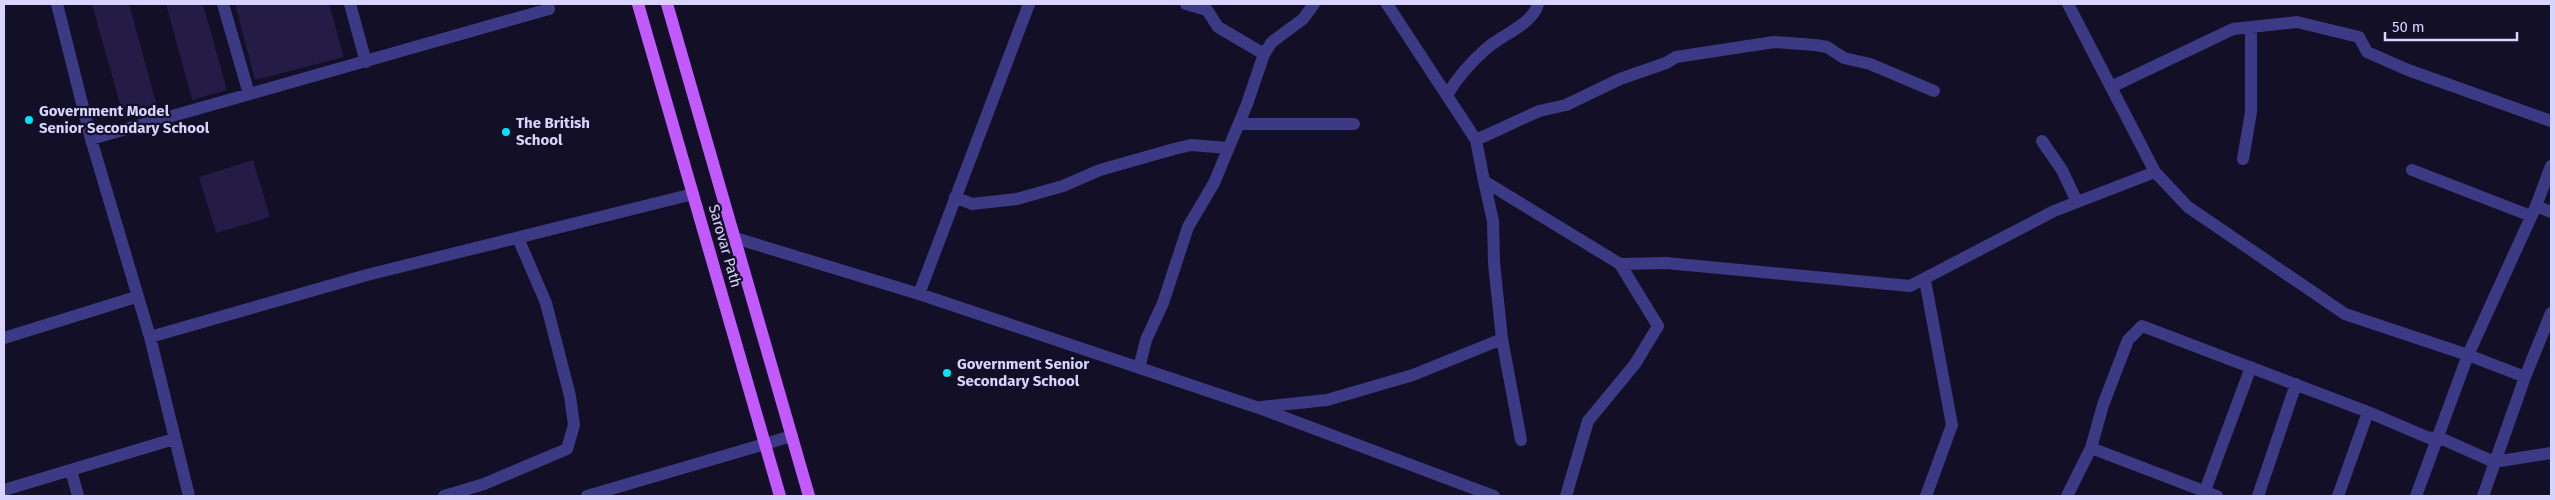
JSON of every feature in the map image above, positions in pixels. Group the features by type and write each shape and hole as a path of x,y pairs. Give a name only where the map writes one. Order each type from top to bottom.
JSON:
{"main road":[{"name":"Sarovar Path","path":"638,4 780,496"},
{"name":"Sarovar Path","path":"667,4 809,496"}],"street":[{"path":"57,4 91,139 136,298 150,337 189,496"},
{"path":"223,4 249,94"},
{"path":"350,4 366,62"},
{"path":"91,139 549,9 547,4"},
{"path":"919,294 1029,4"},
{"path":"1186,4 1207,10 1218,28 1264,54"},
{"path":"1139,368 1146,340 1163,303 1188,227 1214,183 1239,124 1264,54 1272,42 1303,19 1314,4"},
{"path":"1387,4 1476,140 1493,221 1494,263 1502,339 1521,440"},
{"path":"1446,95 1476,58 1502,36 1528,20 1536,12 1538,4"},
{"path":"2068,4 2155,172 2188,207 2345,314 2468,355 2525,377"},
{"path":"2111,87 2233,29 2296,22 2359,37 2367,52 2376,56 2408,70 2551,121"},
{"path":"2243,159 2251,112 2251,27"},
{"path":"1476,140 1540,111 1566,105 1620,79 1666,64 1676,57 1774,42 1827,47 1844,58 1865,63 1934,91"},
{"path":"1239,124 1354,124"},
{"path":"2042,141 2062,170 2077,202"},
{"path":"955,197 972,204 1017,199 1063,186 1100,170 1174,149 1191,145 1228,148"},
{"path":"2416,496 2468,355 2534,211 2551,166"},
{"path":"2412,170 2534,211 2551,212"},
{"path":"1620,264 1666,263 1910,286 1926,280 2054,211 2155,172"},
{"path":"1484,182 1620,264 1658,326 1635,364 1588,421 1566,496"},
{"path":"150,337 367,275 693,194"},
{"path":"444,496 484,484 567,449 574,424 570,396 546,303 518,238"},
{"path":"735,238 919,294 1259,408 1494,496"},
{"path":"1926,280 1952,425 1926,496"},
{"path":"4,338 136,298"},
{"path":"2484,496 2494,462 2551,312"},
{"path":"2067,496 2091,448 2103,405 2128,340 2142,326 2368,412 2429,438 2438,437 2494,462 2551,453"},
{"path":"1259,408 1327,400 1413,375 1502,339"},
{"path":"2204,494 2251,367"},
{"path":"2258,496 2296,384"},
{"path":"2338,496 2368,412"},
{"path":"587,496 792,436"},
{"path":"4,490 174,439"},
{"path":"2091,448 2204,494 2217,496"},
{"path":"71,470 78,496"}],"building":[{"path":"92,4 129,4 158,110 124,119"},
{"path":"166,4 203,4 227,90 192,100"},
{"path":"235,4 329,4 344,57 255,80"},
{"path":"253,160 270,217 216,233 199,177"}],"place":[{"name":"Government Model Senior Secondary School","path":"29,120"},
{"name":"The British School","path":"506,132"},
{"name":"Government Senior Secondary School","path":"947,373"}]}
